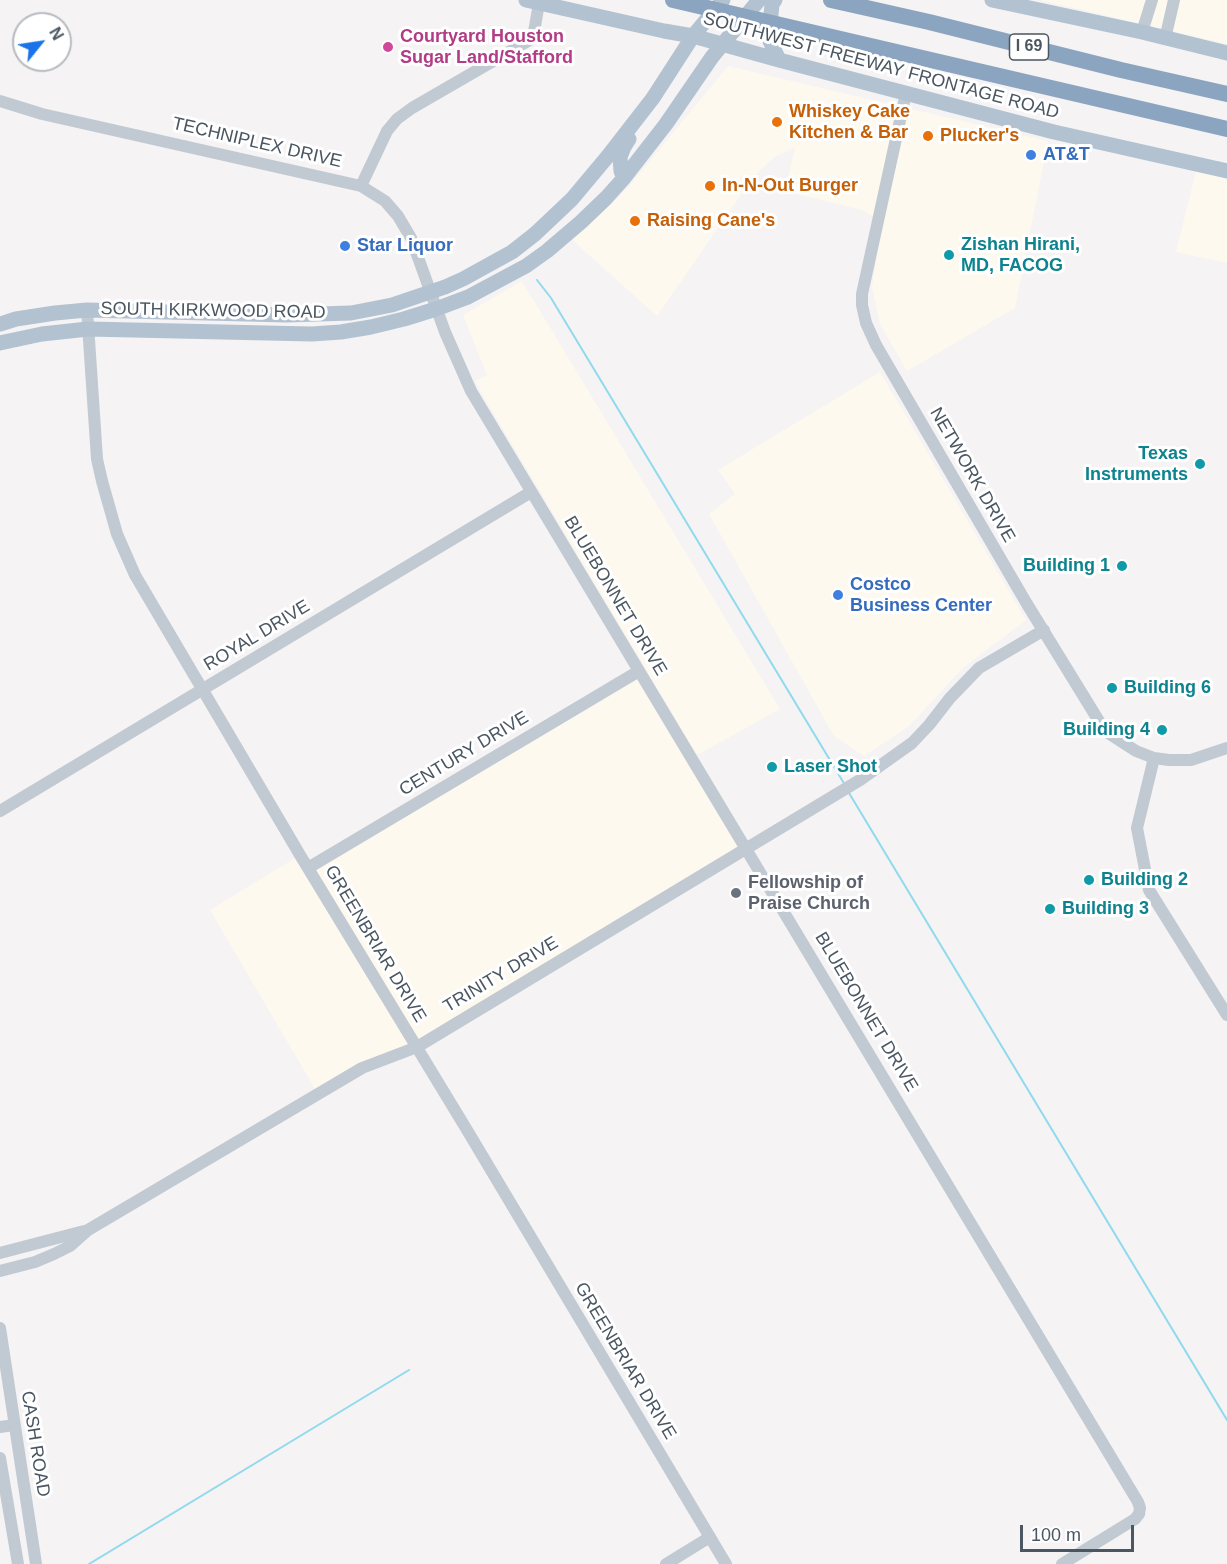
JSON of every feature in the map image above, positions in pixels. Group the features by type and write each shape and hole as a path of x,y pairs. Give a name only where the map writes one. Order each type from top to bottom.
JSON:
{"highway":[{"name":"I 69","path":"674,0 1227,129"},
{"name":"I 69","path":"831,0 1227,94"}],"main road":[{"path":"664,31 693,21 708,0"},
{"name":"SOUTH KIRKWOOD ROAD","path":"0,324 16,319 87,310 319,315 348,313 392,304 463,279 492,264 527,240 572,199 636,121 693,36 723,0"},
{"name":"SOUTH KIRKWOOD ROAD","path":"0,343 42,334 88,329 312,334 371,327 436,309 468,297 526,266 547,251 596,208 624,178 722,45 759,0"},
{"path":"775,0 772,4 769,36 779,60"},
{"path":"992,0 1227,53"},
{"name":"SOUTHWEST FREEWAY FRONTAGE ROAD","path":"533,2 693,36 1054,132 1227,171"},
{"path":"624,178 620,157 635,130 636,121"},
{"path":"596,208 596,200 614,177 614,164 608,156"},
{"path":"348,313 350,330"},
{"path":"261,314 262,334"}],"street":[{"path":"1142,32 1152,0"},
{"path":"1165,39 1174,0"},
{"path":"361,186 387,131 397,119 533,38 533,2"},
{"name":"NETWORK DRIVE","path":"906,93 863,290 862,305 866,323 876,345 1027,604 1105,730 1136,751 1154,758 1191,760 1227,748"},
{"name":"TECHNIPLEX DRIVE","path":"0,101 42,114 361,186 385,201 398,216 411,238 436,309"},
{"name":"BLUEBONNET DRIVE","path":"436,309 471,391 1138,1502 1139,1514 1129,1523 1062,1564"},
{"name":"GREENBRIAR DRIVE","path":"87,310 97,459 117,534 135,574 308,868 726,1564"},
{"name":"ROYAL DRIVE","path":"0,811 531,492"},
{"name":"TRINITY DRIVE","path":"0,1270 35,1262 70,1246 88,1230 362,1068 417,1047 746,850 860,780 912,744 950,698 979,668 1044,630"},
{"name":"CENTURY DRIVE","path":"308,868 639,671"},
{"path":"1154,758 1137,828 1149,890 1227,1015"},
{"path":"1215,995 1227,988"},
{"name":"TRINITY DRIVE","path":"0,1253 88,1230"},
{"name":"CASH ROAD","path":"0,1328 36,1564"},
{"path":"0,1427 14,1425"},
{"name":"CASH ROAD","path":"0,1458 18,1564"},
{"path":"666,1564 710,1537"}],"shaded area":[{"path":"1040,0 1227,0 1227,44"},
{"path":"728,66 1048,141 1015,308 907,371 880,324 872,287 882,222 862,210 785,191 795,147 775,157 754,176 657,316 570,238 599,216 626,190"},
{"path":"1197,167 1227,175 1227,263 1176,252"},
{"path":"522,281 780,709 697,755 475,381 487,375 463,315"},
{"path":"880,372 1026,620 964,667 908,727 864,756 834,736 709,514 735,494 718,470"},
{"path":"639,671 746,850 417,1047 318,1094 210,910 300,855 308,868"}],"waterway":[{"path":"537,280 551,298 845,785"},
{"path":"849,793 1227,1420"},
{"path":"89,1564 409,1370"}],"place":[{"name":"Courtyard Houston Sugar Land/Stafford","path":"388,47"},
{"name":"Whiskey Cake Kitchen & Bar","path":"777,122"},
{"name":"Plucker's","path":"928,136"},
{"name":"AT&T","path":"1031,155"},
{"name":"In-N-Out Burger","path":"710,186"},
{"name":"Raising Cane's","path":"635,221"},
{"name":"Star Liquor","path":"345,246"},
{"name":"Zishan Hirani, MD, FACOG","path":"949,255"},
{"name":"Texas Instruments","path":"1200,464"},
{"name":"Building 1","path":"1122,566"},
{"name":"Costco Business Center","path":"838,595"},
{"name":"Building 6","path":"1112,688"},
{"name":"Building 4","path":"1162,730"},
{"name":"Laser Shot","path":"772,767"},
{"name":"Building 2","path":"1089,880"},
{"name":"Fellowship of Praise Church","path":"736,893"},
{"name":"Building 3","path":"1050,909"}]}
